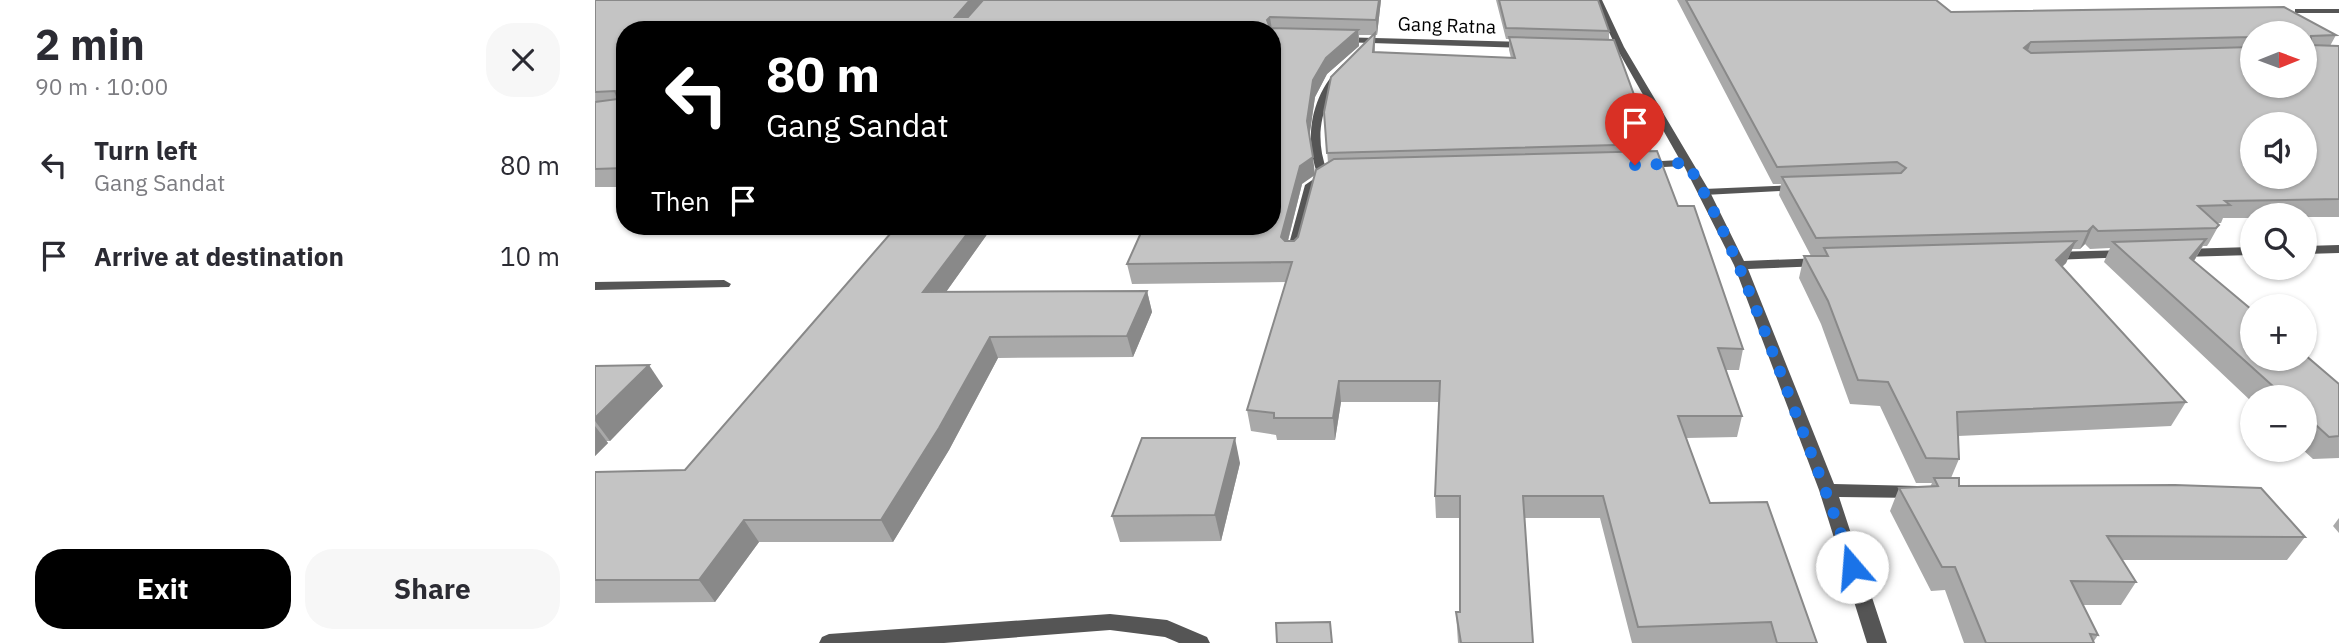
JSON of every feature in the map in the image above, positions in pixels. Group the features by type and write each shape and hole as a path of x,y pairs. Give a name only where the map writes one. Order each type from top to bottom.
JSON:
{"street":[{"path":"1598,0 1613,46 1704,192 1739,265 1828,490 1877,643"},
{"path":"2298,12 2339,11"},
{"name":"Gang Ratna","path":"1335,39 1538,45"},
{"path":"1323,176 1317,164 1316,149 1327,86 1332,78 1361,56 1372,40"},
{"path":"1631,165 1687,163"},
{"path":"1292,255 1311,185 1323,176 1346,170"},
{"path":"1704,192 1809,188"},
{"path":"2317,250 2339,249"},
{"path":"2169,253 2240,251"},
{"path":"2044,257 2141,254"},
{"path":"1739,265 1837,262"},
{"path":"595,286 724,284"},
{"path":"1828,490 1936,492"},
{"path":"829,643 1110,622 1167,629 1200,643"}],"building":[{"path":"595,0 970,0 955,17 968,17 983,0 1379,0 1376,20 1270,17 1267,21 616,21 616,94 615,91 595,92"},
{"path":"1499,0 1598,0 1609,31 1506,28"},
{"path":"1686,0 1936,0 1951,12 2284,7 2310,21 2240,21 2240,37 2031,42 2024,48 2031,53 2240,47 2240,98 2317,98 2317,45 2339,46 2339,199 2225,201 2230,205 2198,206 2219,225 2216,228 2098,231 2093,226 2088,231 1816,238 1782,177 1901,173 1906,168 1897,162 1777,167"},
{"path":"2317,25 2336,35 2317,36"},
{"path":"1281,28 1358,30 1326,58 1313,80 1307,121 1313,157 1300,166 1281,237 1285,241 1294,241 1298,237 1316,170 1334,159 1657,151 1678,206 1694,206 1743,349 1718,348 1742,416 1678,416 1710,503 1767,502 1817,643 1777,643 1771,622 1638,627 1603,496 1523,496 1533,643 1461,643 1456,612 1460,612 1460,496 1435,496 1440,381 1339,381 1333,418 1274,418 1274,413 1247,410 1292,262 1127,264 1140,235 1281,235"},
{"path":"1375,33 1373,52 1515,58 1509,37 1614,40 1652,144 1327,153 1324,112 1331,77"},
{"path":"616,99 616,168 595,169 595,102"},
{"path":"889,235 966,235 923,292 1147,291 1127,336 990,337 939,428 881,520 744,520 699,580 595,580 595,472 685,470"},
{"path":"2206,239 2190,258 2240,300 2240,356 2113,242"},
{"path":"2076,241 2056,260 2186,402 1957,412 1959,459 1926,458 1888,382 1858,380 1828,301 1804,256 1828,256 1824,248"},
{"path":"649,365 595,418 595,366"},
{"path":"2317,365 2339,384 2339,436 2329,437 2317,426 2317,385 2272,385 2256,371 2317,371"},
{"path":"1142,438 1235,438 1215,515 1112,516"},
{"path":"1934,478 1959,478 1959,486 2175,485 2261,488 2305,537 2107,536 2136,582 2071,581 2098,635 2090,634 2094,643 1986,643 1955,567 1942,567 1899,488 1938,486"},
{"path":"1330,622 1332,643 1277,643 1276,623"}],"route":[{"path":"1635,165 1687,163 1704,192 1739,265 1828,490 1852,567"}]}
